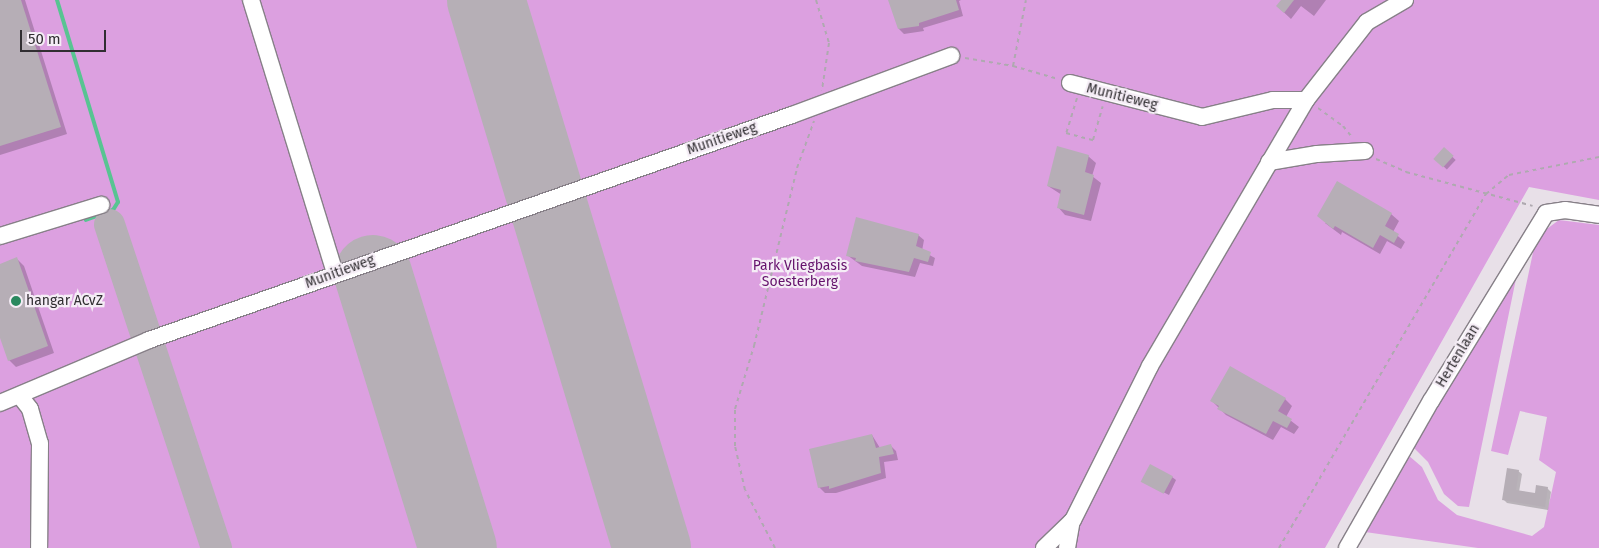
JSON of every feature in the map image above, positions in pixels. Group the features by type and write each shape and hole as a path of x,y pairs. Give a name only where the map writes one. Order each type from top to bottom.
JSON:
{"street":[{"path":"251,0 336,273"},
{"path":"1067,548 1073,520 1150,366 1306,100 1367,22 1405,0"},
{"name":"Munitieweg","path":"0,403 149,340 820,105 951,56"},
{"name":"Munitieweg","path":"1075,84 1202,117 1273,100 1306,100"},
{"path":"1269,162 1317,154 1365,152"},
{"path":"0,236 101,205"},
{"path":"1546,213 1565,210 1599,215"},
{"name":"Hertenlaan","path":"1347,548 1431,401 1546,213"},
{"path":"20,396 33,418 40,443 39,548"},
{"path":"1044,548 1073,520"}],"path":[{"path":"775,548 745,490 735,446 735,408 754,346 797,168 820,105 829,43 816,0"},
{"path":"1013,66 1026,0"},
{"name":"Munitieweg","path":"951,56 1013,66 1075,84"},
{"path":"1075,84 1066,133 1093,140 1107,93"},
{"path":"1306,100 1343,126 1365,152 1386,165 1528,204 1546,213"},
{"path":"1279,548 1486,194 1509,175 1599,157"}],"green space":[{"name":"Park Vliegbasis Soesterberg","path":"0,0 1599,0 1599,200 1529,187 1325,548 0,548"},
{"path":"1559,220 1599,225 1599,548 1478,548 1365,532 1408,455 1422,467 1438,500 1457,515 1532,536 1544,527 1556,472 1539,460 1547,417 1520,411 1508,455 1491,451 1535,243 1540,234"},
{"path":"1517,274 1469,507 1458,506 1444,494 1428,462 1412,446"}],"building":[{"path":"0,0 21,0 61,127 0,146"},
{"path":"888,0 956,0 959,10 919,23 919,26 898,29"},
{"path":"1281,0 1294,0 1284,13 1276,6"},
{"path":"1057,146 1089,155 1085,172 1094,175 1084,215 1057,208 1061,190 1047,186"},
{"path":"1444,147 1454,156 1443,168 1433,159"},
{"path":"1337,181 1392,213 1385,226 1399,234 1394,243 1380,235 1373,248 1335,226 1333,229 1317,216"},
{"path":"856,217 919,234 916,246 931,252 928,262 914,258 909,272 855,261 856,258 846,256"},
{"name":"hangar ACvZ","path":"17,257 48,346 8,361 0,338 0,264"},
{"path":"1230,366 1286,398 1278,411 1292,419 1287,428 1273,421 1266,434 1217,409 1219,406 1210,401"},
{"path":"872,434 876,448 891,444 894,454 879,457 881,473 829,489 829,486 818,488 809,449"},
{"path":"1150,464 1173,476 1164,494 1141,482"},
{"path":"1507,468 1519,470 1516,490 1535,493 1536,485 1548,487 1545,507 1502,500"}],"waterway":[{"path":"57,0 118,202 113,210 86,220"}],"taxiway":[{"path":"109,224 216,548"}],"runway":[{"path":"486,0 652,548"},
{"path":"373,274 458,548"}],"place":[{"name":"hangar ACvZ","path":"16,301"}]}
